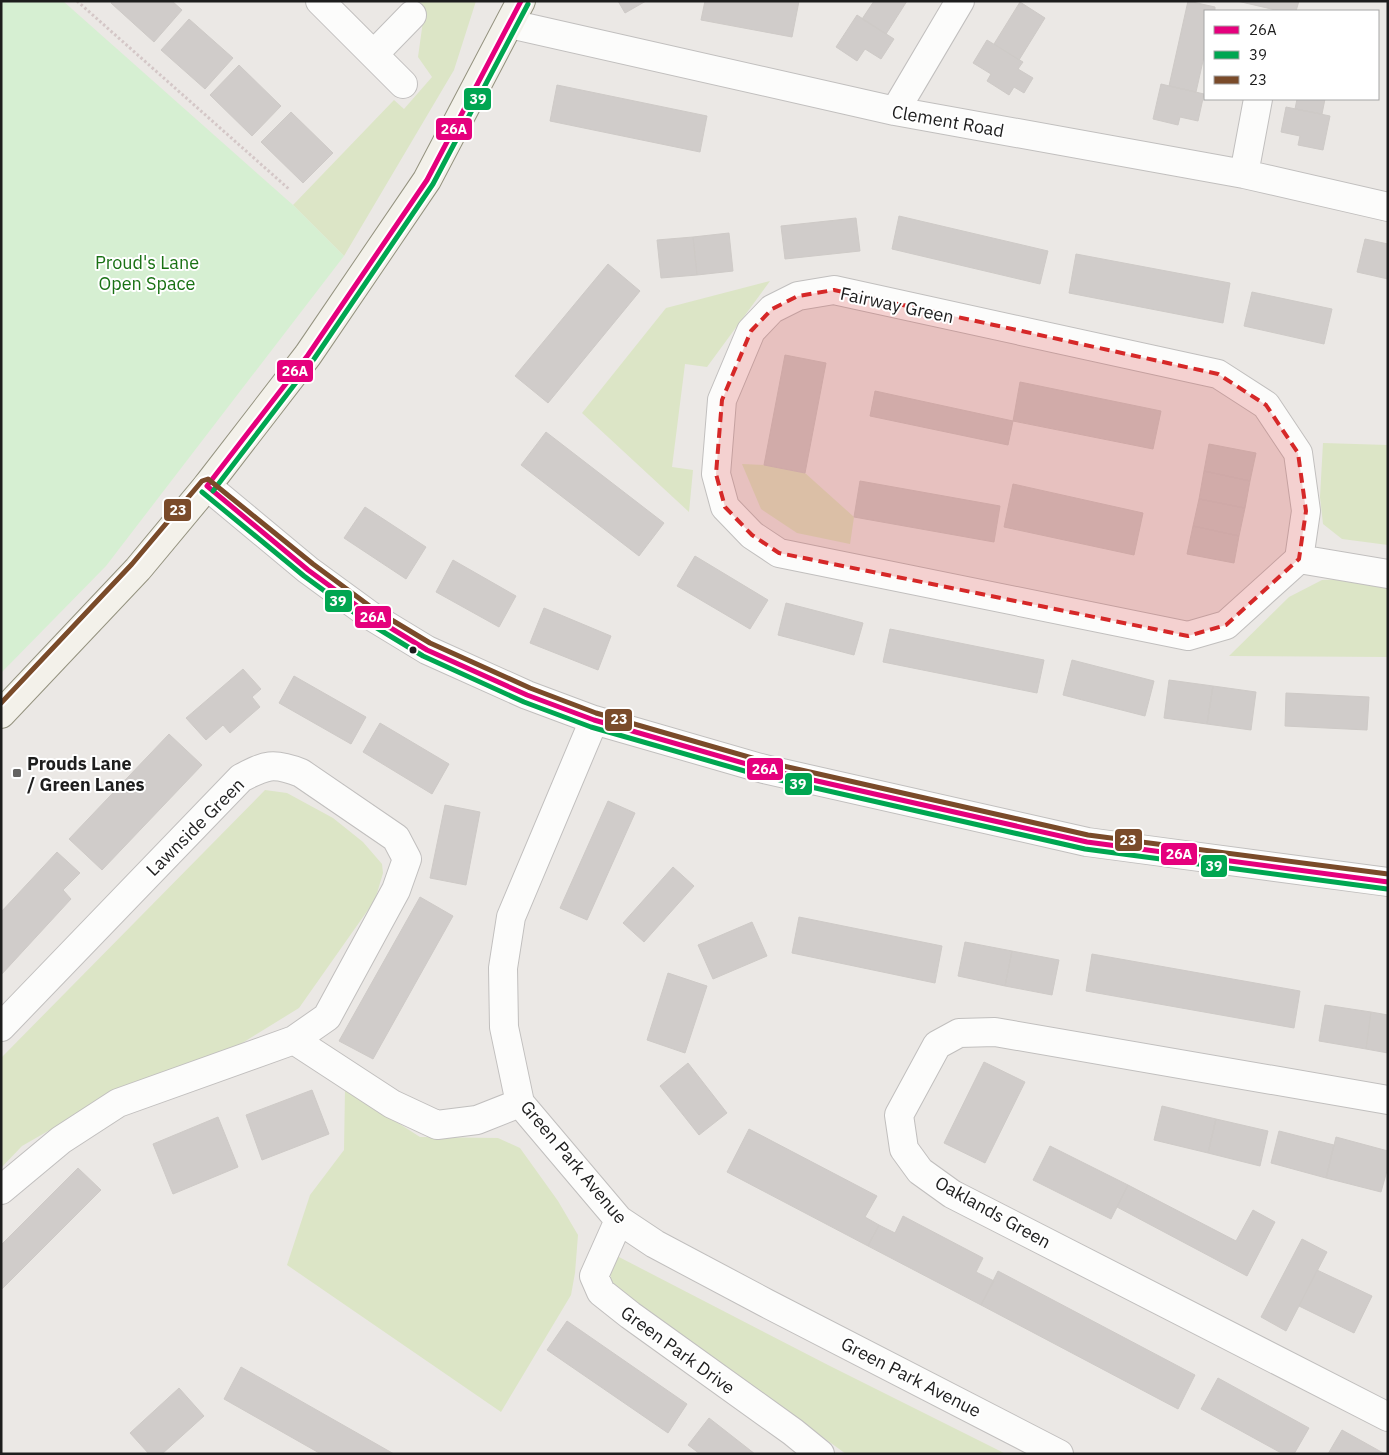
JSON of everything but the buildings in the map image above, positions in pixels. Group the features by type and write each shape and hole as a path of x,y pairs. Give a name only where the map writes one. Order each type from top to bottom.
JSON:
{"street":[{"path":"320,1 403,84"},
{"path":"895,111 960,1"},
{"path":"1,714 138,569 207,486 308,355 427,180 516,13"},
{"name":"Clement Road","path":"516,13 895,111 1244,174 1388,207"},
{"path":"374,54 412,15"},
{"path":"1244,174 1258,100"},
{"name":"Fairway Green","path":"834,290 1218,374 1266,405 1298,453 1306,511 1299,559 1226,625 1188,636 779,553 752,535 725,507 716,474 722,400 751,330 772,309 798,296 834,290"},
{"path":"207,486 308,570 371,616 427,650 527,695 594,720 764,769 1087,842 1388,882"},
{"path":"1299,559 1388,574"},
{"name":"Green Park Avenue","path":"594,720 511,917 503,968 504,1027 520,1103 619,1220 655,1244 1059,1454"},
{"name":"Lawnside Green","path":"1,1027 241,778 262,767 283,766 300,773 396,838 407,859 396,890 327,1017 294,1040 118,1103 61,1140 1,1190"},
{"name":"Oaklands Green","path":"1388,1100 995,1032 959,1033 937,1045 899,1115 904,1149 920,1171 952,1194 1388,1417"},
{"path":"294,1040 392,1104 437,1126 477,1120 520,1103"},
{"name":"Green Park Drive","path":"619,1220 594,1276 600,1292 793,1432 820,1454"}],"path":[{"path":"77,1 290,190"}],"highlighted area":[{"path":"834,290 1218,374 1266,405 1298,453 1306,511 1299,559 1226,625 1188,636 779,553 752,535 725,507 716,474 722,400 751,331 772,309 798,296"}],"green space":[{"name":"Proud's Lane Open Space","path":"1,1 63,1 293,205 344,256 106,566 1,673"},
{"path":"403,1 476,1 454,70 344,256 293,205 394,100 404,109 432,77 418,57 423,21"},
{"path":"770,281 707,367 685,364 672,467 693,470 689,512 582,413 666,308"},
{"path":"1323,443 1388,445 1388,545 1342,539 1323,524 1320,497"},
{"path":"742,464 764,465 805,473 854,517 850,544 797,533 761,509"},
{"path":"1363,578 1388,584 1388,657 1229,656 1289,597 1322,580"},
{"path":"265,790 287,793 333,818 363,842 382,864 383,873 375,900 299,1008 239,1045 90,1107 22,1146 1,1168 1,1058"},
{"path":"345,1089 420,1137 498,1138 520,1148 558,1201 578,1235 571,1295 501,1412 287,1265 310,1195 344,1150"},
{"path":"617,1256 1006,1454 846,1454 613,1285 609,1271"}],"transit line":[{"name":"26A","path":"207,486 308,355 427,180 521,1"},
{"name":"39","path":"213,491 314,359 433,184 528,4"},
{"name":"23","path":"1,703 132,564 202,481 208,479 313,564 375,610 430,643 530,688 596,713 766,762 1088,835 1388,874"},
{"name":"26A","path":"207,486 308,570 371,616 427,650 527,695 594,720 764,769 1087,842 1388,882"},
{"name":"39","path":"202,492 304,576 367,622 423,656 524,702 591,727 762,776 1085,849 1387,889"}],"place":[{"name":"Prouds Lane / Green Lanes","path":"17,773"}]}
